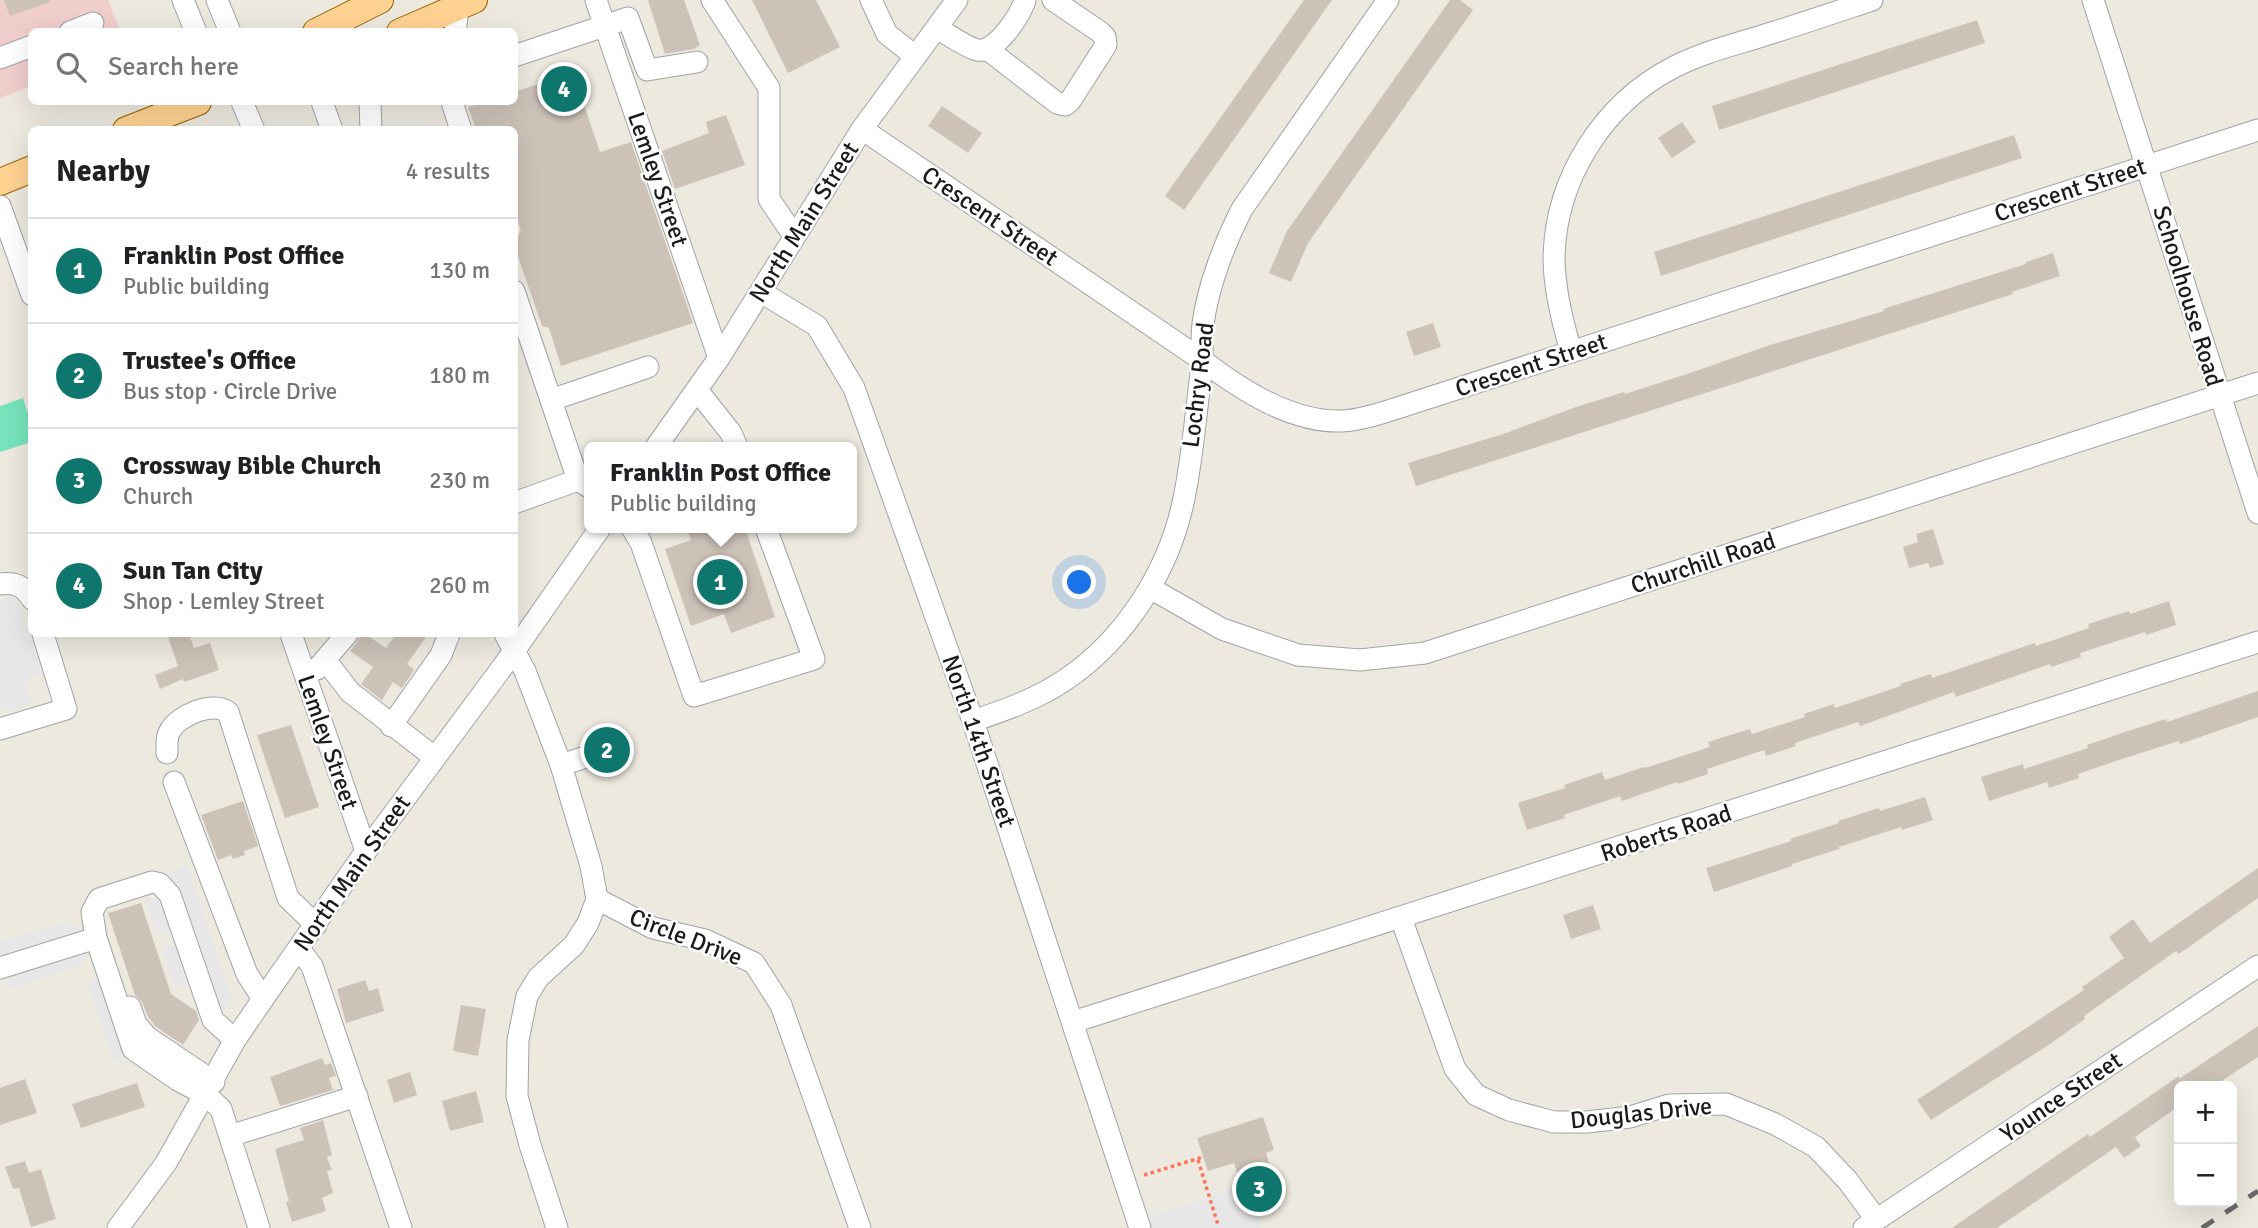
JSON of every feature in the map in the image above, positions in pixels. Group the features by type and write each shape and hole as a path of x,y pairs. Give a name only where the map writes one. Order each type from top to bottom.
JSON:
{"main road":[{"path":"324,28 380,0"},
{"path":"411,28 447,15"},
{"path":"142,126 191,105"},
{"path":"0,182 28,171"}],"street":[{"path":"183,0 194,28"},
{"path":"216,0 228,28"},
{"name":"Lemley Street","path":"596,0 719,358"},
{"path":"712,0 769,88 769,199 794,236"},
{"path":"871,0 887,34 915,56"},
{"name":"North Main Street","path":"660,442 719,358 862,129 957,0"},
{"path":"937,29 978,50 987,49 1011,27 1025,0"},
{"path":"987,49 1057,103 1065,105 1106,45 1105,37 1100,32 1053,0"},
{"name":"Lochry Road","path":"974,721 1021,704 1065,680 1105,648 1150,588 1162,566 1184,497 1202,360 1203,324 1227,238 1242,209 1388,0"},
{"path":"1571,351 1559,309 1554,257 1561,215 1566,192 1578,163 1619,105 1674,67 1710,51 1872,0"},
{"name":"Schoolhouse Road","path":"2093,0 2258,513"},
{"path":"518,55 606,25 625,9 647,70 697,62"},
{"path":"80,28 93,23"},
{"path":"0,58 28,48"},
{"path":"243,105 252,126"},
{"path":"323,105 329,126"},
{"path":"371,126 372,105"},
{"path":"453,105 460,126"},
{"name":"Crescent Street","path":"862,129 1202,360 1235,386 1289,411 1321,420 1343,421 1385,412 2258,130"},
{"path":"0,206 23,241 28,271"},
{"name":"North 14th Street","path":"761,292 817,327 854,388 974,721 1140,1228"},
{"path":"518,502 583,484 521,330"},
{"path":"551,400 648,368"},
{"name":"Churchill Road","path":"1150,588 1222,629 1297,655 1360,660 1425,653 2258,383"},
{"path":"697,390 732,433 735,442"},
{"name":"North Main Street","path":"518,632 596,533"},
{"path":"636,533 694,696 814,659 768,533"},
{"path":"0,584 19,585 28,592"},
{"path":"0,729 66,709 44,637"},
{"name":"Lemley Street","path":"292,637 366,851"},
{"path":"306,679 326,661 345,637"},
{"path":"391,726 441,655 448,637"},
{"path":"510,642 525,671 561,765 591,866 597,899 588,923 574,945 538,978 527,996 518,1041 517,1096 556,1228"},
{"name":"North Main Street","path":"118,1228 166,1163 206,1083 434,757 510,642"},
{"name":"Roberts Road","path":"1073,1021 2258,642"},
{"path":"326,661 350,692 434,757"},
{"path":"167,752 168,734 174,724 205,709 223,709 228,712 288,898 316,925"},
{"path":"561,765 607,750"},
{"path":"174,782 247,974 263,999"},
{"path":"235,1040 213,1020 170,895 165,888 152,882 99,899 92,912 96,938 128,1018 194,1057 222,1109 259,1228"},
{"path":"106,896 100,912 128,1018 133,1049 178,1080 206,1083"},
{"name":"Circle Drive","path":"597,899 653,928 705,940 754,963 781,1005 860,1228"},
{"name":"Douglas Drive","path":"1401,918 1455,1069 1476,1095 1509,1110 1554,1122 1587,1122 1630,1117 1669,1105 1727,1104 1775,1124 1816,1147 1848,1181 1870,1224"},
{"path":"0,968 96,938"},
{"path":"299,949 312,966 401,1228"},
{"name":"Younce Street","path":"1870,1224 2258,965"},
{"path":"230,1136 357,1096"}],"path":[{"path":"1125,1181 1203,1157"},
{"path":"1198,1159 1218,1225"},
{"path":"1251,1204 1254,1213"}],"shaded area":[{"path":"0,0 108,0 119,28 28,28 28,87 0,98"},
{"path":"16,595 41,675 26,681 32,704 0,711 0,600"},
{"path":"187,864 232,999 209,1031 194,987 174,984 160,945 175,946 173,935 157,932 145,900 158,900 158,896 154,894 169,872 172,873"},
{"path":"66,921 79,928 84,926 93,952 89,953 78,967 12,989 4,987 10,975 5,957 0,953 0,942"},
{"path":"101,975 130,1055 112,1060 88,985"},
{"path":"1234,1190 1241,1213 1255,1211 1261,1228 1151,1228 1146,1214 1158,1214"}],"green space":[{"path":"23,398 28,414 28,443 0,452 0,406"}],"building":[{"path":"4,0 49,0 50,2 10,16"},
{"path":"648,0 684,0 700,45 694,49 665,54"},
{"path":"752,0 816,0 840,47 788,73"},
{"path":"1304,0 1332,0 1184,210 1165,196"},
{"path":"1450,0 1460,0 1473,10 1308,243 1291,282 1269,273 1287,231"},
{"path":"1977,20 1985,43 1719,130 1712,106"},
{"path":"573,73 600,152 631,142 693,323 561,366 549,328 542,326 518,257 518,236 521,230 518,221 518,126 475,126 468,107 518,105 518,91"},
{"path":"942,106 982,133 968,153 928,126"},
{"path":"726,115 745,165 675,189 662,151 709,133 706,122"},
{"path":"1682,122 1696,142 1672,158 1658,138"},
{"path":"2014,135 2022,158 1661,276 1654,252"},
{"path":"2053,253 2060,276 2012,292 2013,294 1416,486 1408,463 1767,346 1884,311 1883,309"},
{"path":"1433,323 1441,347 1414,356 1406,332"},
{"path":"1933,529 1944,564 1930,568 1928,563 1909,568 1903,547 1918,542 1916,534"},
{"path":"688,533 747,533 775,617 731,633 724,614 691,626 665,549 691,540"},
{"path":"2169,601 2176,625 2080,653 2081,657 2051,667 2050,664 1956,697 1954,692 1860,726 1858,722 1795,743 1796,746 1766,756 1764,750 1707,769 1708,774 1678,784 1677,782 1622,801 1620,796 1527,830 1518,803 1565,788 1564,785 1602,772 1605,780 1645,768 1710,747 1708,742 1750,729 1752,734 1805,717 1804,714 1834,704 1835,708 1931,674 1932,678 2089,628 2088,624"},
{"path":"168,637 190,637 194,648 210,643 219,670 184,682 183,679 160,689 155,675 178,666"},
{"path":"359,637 370,637 386,648 394,637 426,637 407,664 414,670 402,688 393,682 382,700 361,684 373,667 350,651"},
{"path":"2258,691 2258,717 2180,744 2179,741 2125,758 2078,774 2079,778 2049,788 2047,782 1989,801 1981,777 2023,764 2024,769 2088,748 2087,745 2125,732 2166,719 2167,722"},
{"path":"291,725 319,807 285,818 257,735"},
{"path":"1925,797 1933,820 1902,830 1901,827 1839,847 1714,892 1706,868 1791,841 1790,839 1839,823 1838,821"},
{"path":"243,801 258,846 244,851 245,855 233,859 231,855 218,860 201,815"},
{"path":"2258,868 2258,898 2179,954 2176,951 2084,1016 2085,1019 2050,1044 1931,1120 1917,1100 2084,990 2082,987 2124,958 2109,937 2133,919 2150,943"},
{"path":"141,903 171,994 196,1011 199,1020 183,1045 156,1027 135,995 108,913"},
{"path":"1593,905 1601,929 1571,939 1563,915"},
{"path":"365,980 369,991 378,988 384,1011 346,1023 337,989"},
{"path":"461,1005 486,1009 478,1056 453,1051"},
{"path":"2258,1026 2258,1057 2222,1081 2174,1081 2174,1110 2135,1137 2141,1146 2124,1158 2116,1147 1997,1228 1952,1228 2088,1134 2090,1137 2179,1076 2179,1079"},
{"path":"322,1058 325,1065 331,1063 336,1076 329,1078 333,1090 280,1106 270,1077"},
{"path":"410,1072 417,1095 394,1103 387,1080"},
{"path":"25,1079 37,1113 0,1125 0,1088"},
{"path":"137,1083 145,1107 81,1128 72,1104"},
{"path":"476,1091 484,1122 450,1131 442,1101"},
{"path":"1263,1117 1274,1150 1266,1153 1279,1195 1247,1205 1234,1163 1208,1171 1197,1138"},
{"path":"323,1120 332,1155 327,1157 332,1170 327,1171 333,1193 322,1198 326,1211 292,1222 275,1149 304,1140 300,1128"},
{"path":"25,1161 29,1173 41,1169 56,1219 31,1227 19,1188 13,1189 5,1167"}],"railway":[{"path":"2202,1228 2258,1191"}],"place":[{"name":"Sun Tan City","path":"564,89"},
{"name":"Franklin Post Office","path":"720,582"},
{"name":"Trustee's Office","path":"607,750"},
{"name":"Crossway Bible Church","path":"1259,1189"}]}
